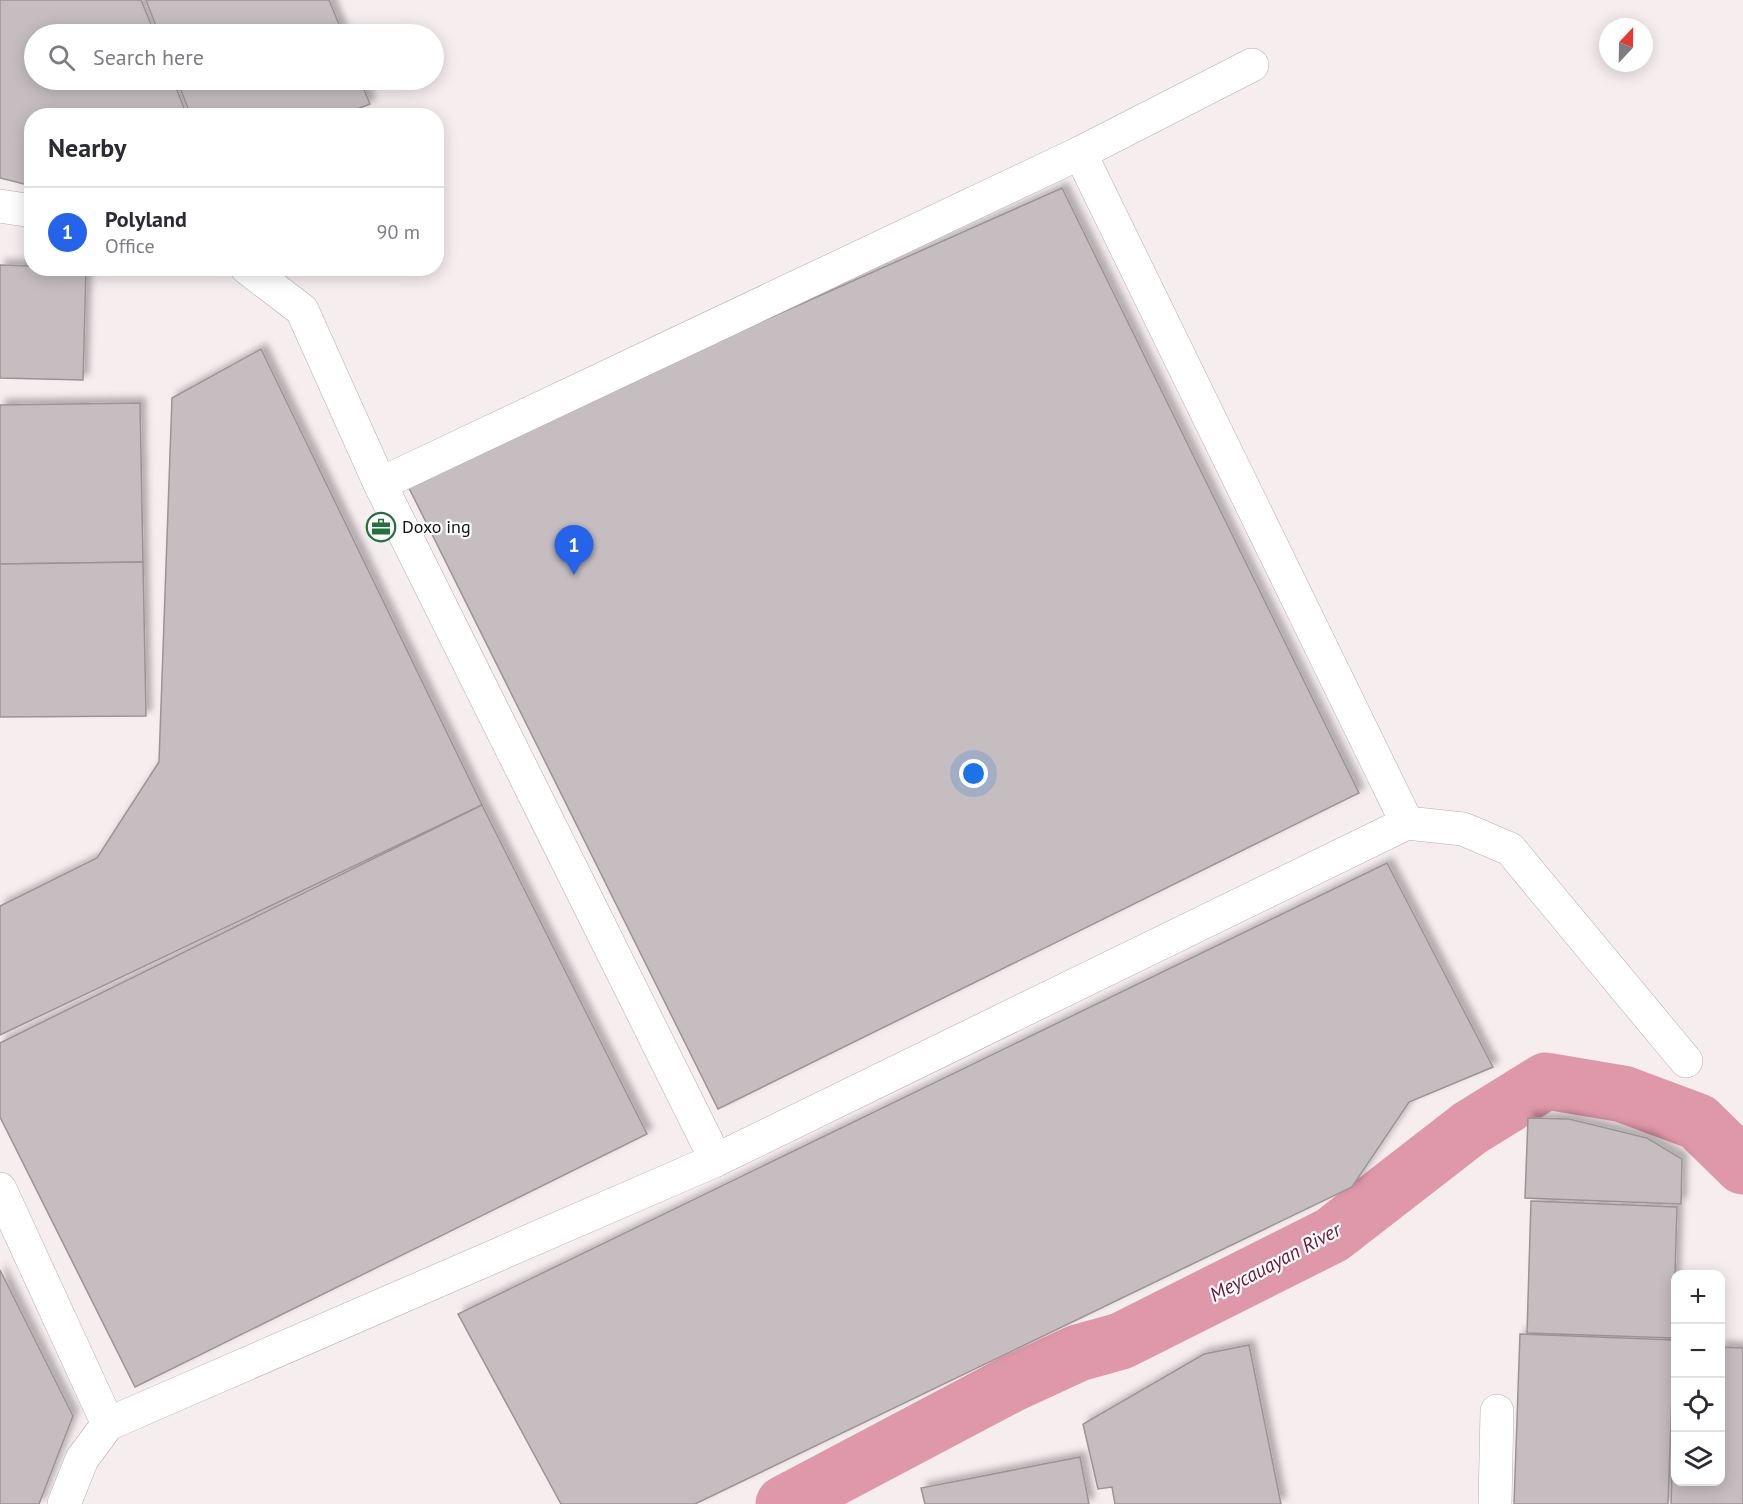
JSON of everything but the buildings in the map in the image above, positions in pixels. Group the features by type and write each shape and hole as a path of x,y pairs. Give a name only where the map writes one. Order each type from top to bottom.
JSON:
{"lane":[{"path":"380,484 1080,153 1252,65"},
{"path":"1080,153 1407,823"},
{"path":"0,206 24,210"},
{"path":"257,276 302,310 380,484 716,1160"},
{"path":"63,1504 82,1459 108,1424 716,1160 1407,823 1463,828 1510,849 1686,1061"},
{"path":"0,1189 108,1424"},
{"path":"1495,1504 1497,1411"}],"waterway":[{"name":"Meycauayan River","path":"784,1504 1013,1383 1078,1353 1121,1341 1332,1235 1470,1128 1546,1081 1623,1094 1698,1122 1743,1166"}],"place":[{"name":"Doxo ing","path":"381,527"},
{"name":"Polyland","path":"574,575"}]}
